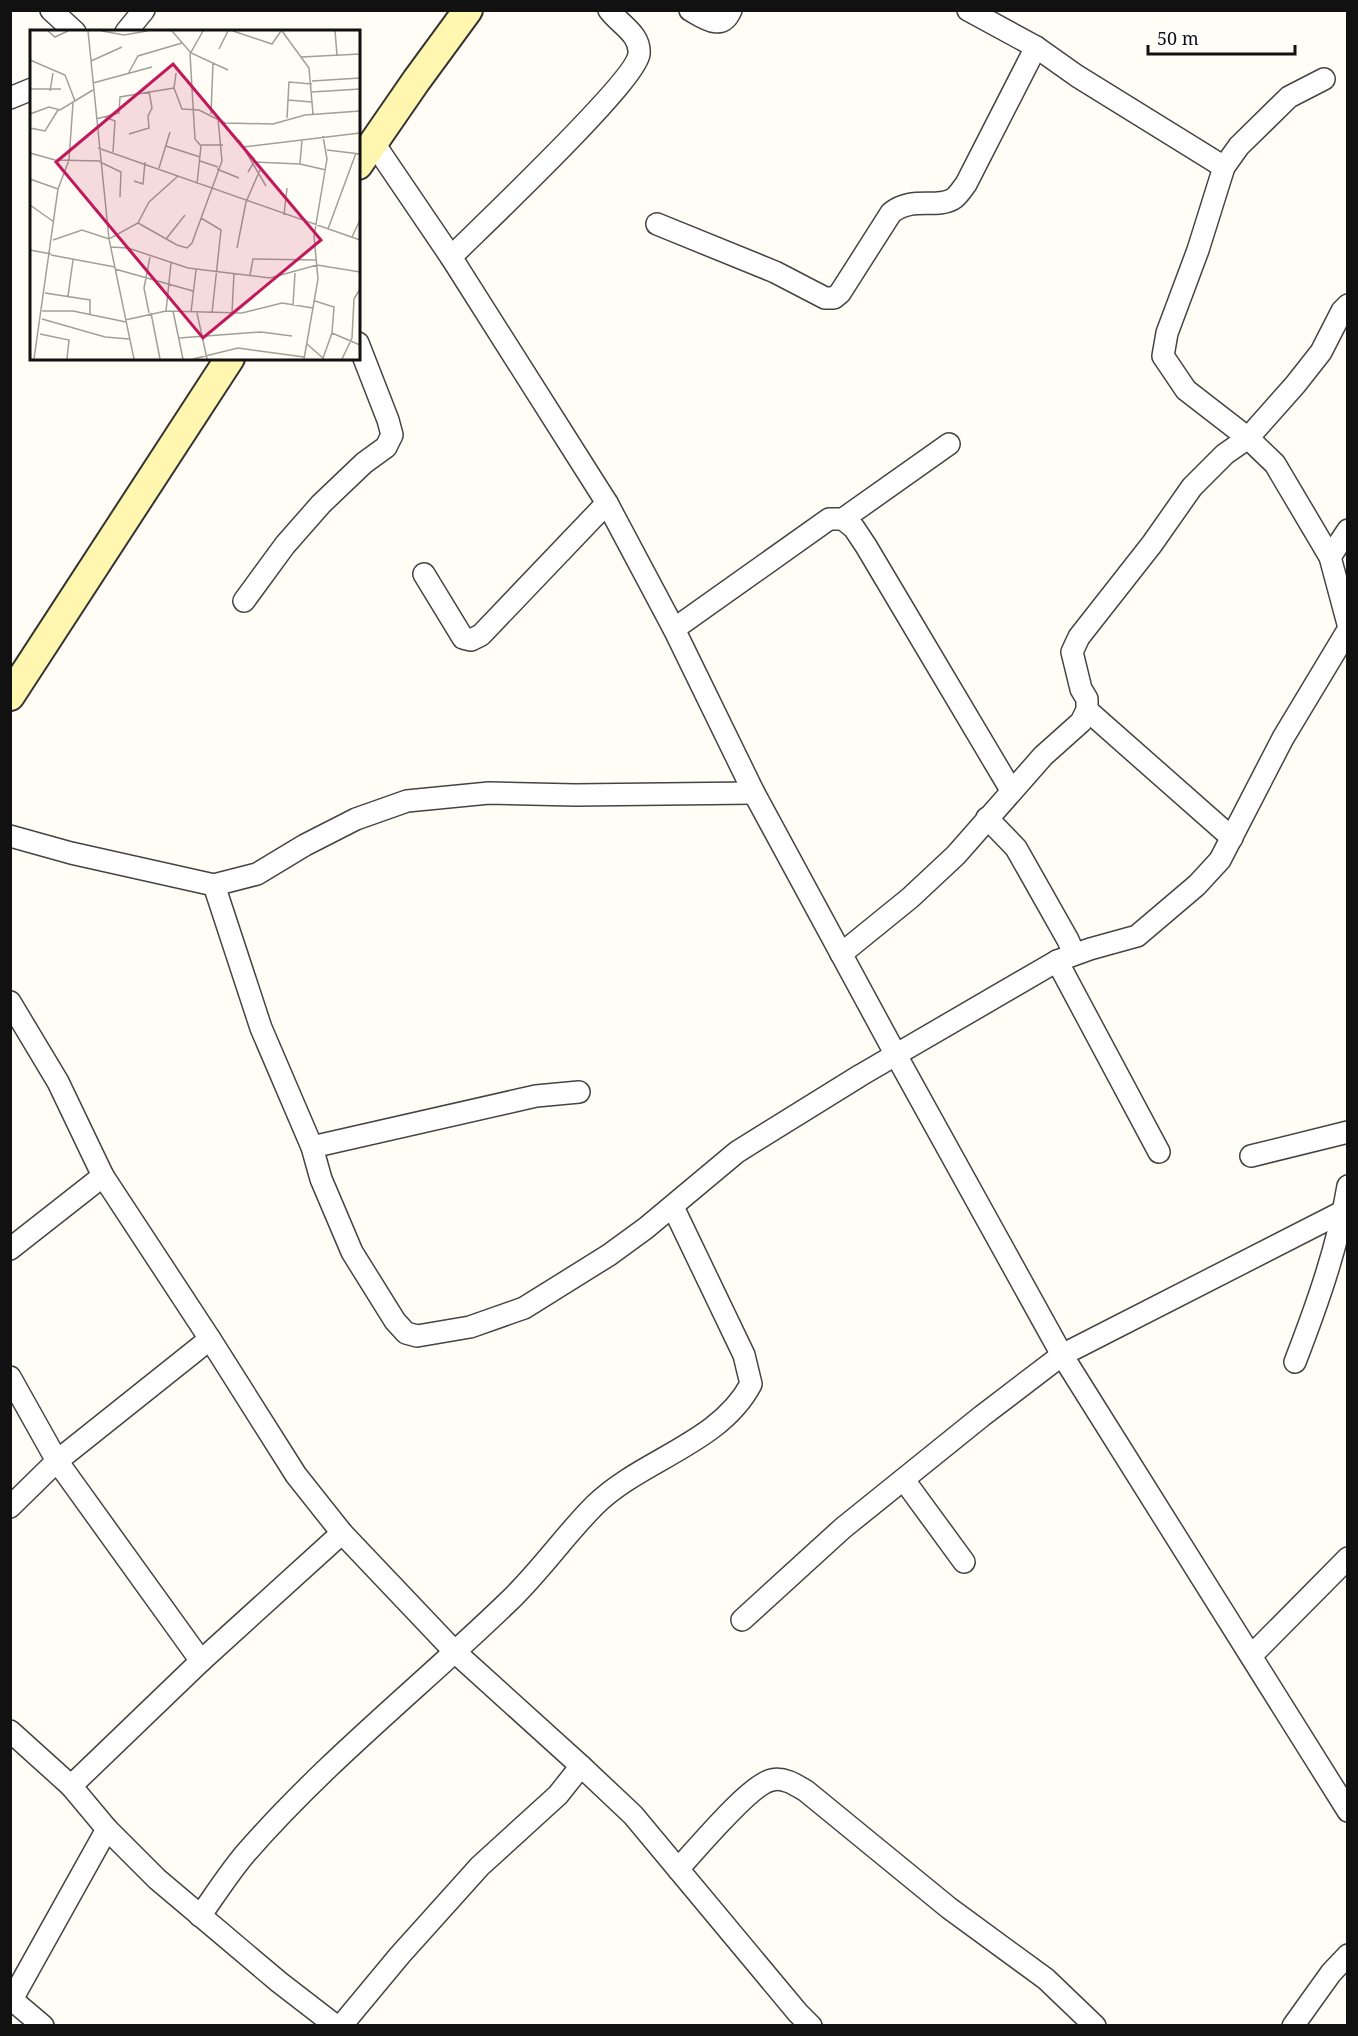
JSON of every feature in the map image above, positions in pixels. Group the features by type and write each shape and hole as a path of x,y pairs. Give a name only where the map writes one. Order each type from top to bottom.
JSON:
{"street":[{"path":"51,10 73,30"},
{"path":"128,30 144,10"},
{"path":"468,10 366,154 451,257 608,503 675,628 754,792 1062,1355 1347,1811"},
{"path":"451,257 610,97 631,72 639,56 639,45 633,34 609,10"},
{"path":"690,10 714,23 722,22 731,10"},
{"path":"968,10 1036,47 1077,76 1224,167"},
{"path":"657,224 775,272 825,298 834,298 840,293 891,213 898,207 913,204 943,203 954,198 966,184 1036,47"},
{"path":"1324,79 1289,97 1239,146 1224,167 1198,250 1167,333 1163,356 1186,390 1248,438 1275,464 1330,557 1347,624"},
{"path":"10,98 30,90"},
{"path":"841,954 910,897 956,855 1042,756 1081,722 1087,710 1087,699 1081,689 1072,652 1079,637 1152,544 1192,487 1225,454 1248,438 1321,352 1347,305"},
{"path":"244,601 285,545 321,504 364,463 386,447 392,435 360,348"},
{"path":"10,696 229,360"},
{"path":"675,628 829,519 843,519 949,444"},
{"path":"424,574 463,638 471,640 481,635 608,503"},
{"path":"843,519 854,528 866,546 1011,790"},
{"path":"1330,557 1347,530"},
{"path":"214,885 261,1028 312,1147 321,1179 352,1252 395,1321 406,1334 417,1336 470,1327 524,1308 609,1255 673,1208 737,1152 789,1118 896,1055 1066,958 1137,936 1197,885 1220,860 1283,738 1347,630"},
{"path":"1087,710 1232,838"},
{"path":"10,836 71,853 214,885 257,874 305,845 356,819 407,801 489,793 574,795 754,792"},
{"path":"987,818 1016,848 1063,930 1066,958 1159,1152"},
{"path":"10,1002 58,1082 103,1176 296,1475 342,1533 455,1652 633,1815 798,2013 811,2025"},
{"path":"312,1147 536,1096 579,1092"},
{"path":"1251,1156 1347,1132"},
{"path":"10,1249 103,1176"},
{"path":"1295,1362 1313,1315 1344,1211 1347,1186"},
{"path":"200,1916 243,1856 282,1813 348,1748 510,1600 595,1505 619,1484 691,1442 729,1415 742,1402 751,1384 744,1355 673,1208"},
{"path":"742,1620 843,1528 1062,1355 1344,1211"},
{"path":"10,1507 57,1461 210,1339"},
{"path":"10,1377 57,1461 201,1661"},
{"path":"904,1480 964,1562"},
{"path":"70,1786 201,1661 342,1533"},
{"path":"1251,1656 1347,1558"},
{"path":"10,1731 70,1786 107,1829 157,1879 336,2025"},
{"path":"341,2025 480,1866 558,1795 581,1766"},
{"path":"678,1869 754,1789 771,1780 790,1781 806,1791 949,1908 1046,1979 1095,2025"},
{"path":"43,2025 11,2000 107,1829"},
{"path":"1293,2025 1347,1955"}]}
